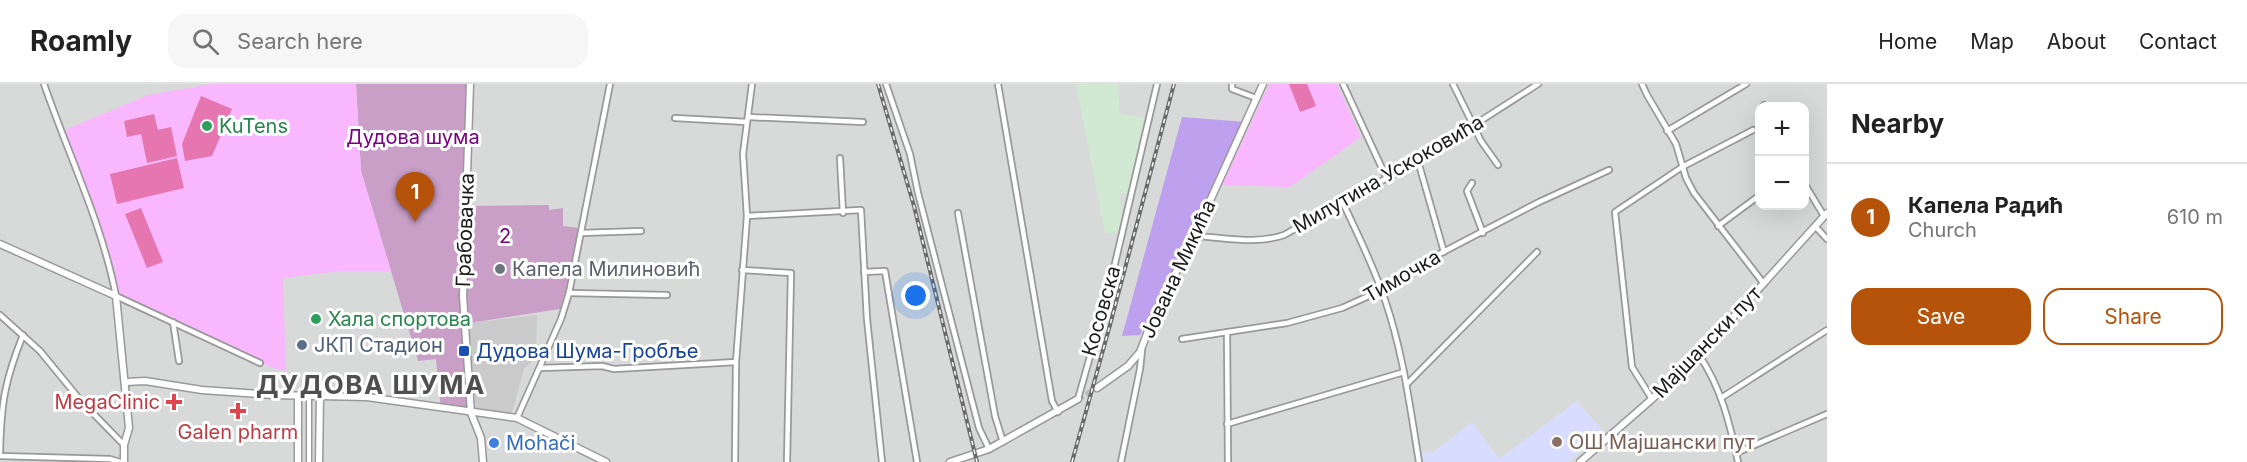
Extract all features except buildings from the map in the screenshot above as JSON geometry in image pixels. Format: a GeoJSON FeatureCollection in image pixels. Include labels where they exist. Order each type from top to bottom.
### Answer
{"type":"FeatureCollection","features":[{"type":"Feature","properties":{"kind":"street"},"geometry":{"type":"LineString","coordinates":[[23,335],[6,379],[0,454],[110,459],[122,462],[129,428],[126,382],[113,278],[44,84]]}},
{"type":"Feature","properties":{"kind":"street","name":"Грабовачка"},"geometry":{"type":"LineString","coordinates":[[470,84],[463,296],[471,413],[481,438],[483,462]]}},
{"type":"Feature","properties":{"kind":"street"},"geometry":{"type":"LineString","coordinates":[[517,418],[540,368],[569,293],[610,84]]}},
{"type":"Feature","properties":{"kind":"street"},"geometry":{"type":"LineString","coordinates":[[735,462],[736,362],[747,216],[743,154],[752,84]]}},
{"type":"Feature","properties":{"kind":"street"},"geometry":{"type":"LineString","coordinates":[[886,84],[910,154],[973,405],[983,438],[989,449]]}},
{"type":"Feature","properties":{"kind":"street"},"geometry":{"type":"LineString","coordinates":[[999,84],[1052,401],[1058,412]]}},
{"type":"Feature","properties":{"kind":"street","name":"Косовска"},"geometry":{"type":"LineString","coordinates":[[950,462],[989,449],[1078,399],[1109,289],[1157,84]]}},
{"type":"Feature","properties":{"kind":"street"},"geometry":{"type":"LineString","coordinates":[[1232,84],[1232,89],[1256,98]]}},
{"type":"Feature","properties":{"kind":"street","name":"Јована Микића"},"geometry":{"type":"LineString","coordinates":[[1121,462],[1140,369],[1142,346],[1263,84]]}},
{"type":"Feature","properties":{"kind":"street"},"geometry":{"type":"LineString","coordinates":[[1343,84],[1387,179]]}},
{"type":"Feature","properties":{"kind":"street"},"geometry":{"type":"LineString","coordinates":[[1453,84],[1481,141],[1498,165]]}},
{"type":"Feature","properties":{"kind":"street","name":"Милутина Ускоковића"},"geometry":{"type":"LineString","coordinates":[[1194,236],[1270,240],[1284,236],[1418,161],[1538,84]]}},
{"type":"Feature","properties":{"kind":"street"},"geometry":{"type":"LineString","coordinates":[[1642,84],[1679,153],[1682,167],[1694,193],[1764,284]]}},
{"type":"Feature","properties":{"kind":"street"},"geometry":{"type":"LineString","coordinates":[[1667,131],[1746,84]]}},
{"type":"Feature","properties":{"kind":"street"},"geometry":{"type":"LineString","coordinates":[[675,118],[863,122]]}},
{"type":"Feature","properties":{"kind":"street"},"geometry":{"type":"LineString","coordinates":[[1652,399],[1632,368],[1615,212],[1682,167],[1753,130]]}},
{"type":"Feature","properties":{"kind":"street"},"geometry":{"type":"LineString","coordinates":[[840,158],[843,213]]}},
{"type":"Feature","properties":{"kind":"street"},"geometry":{"type":"LineString","coordinates":[[1418,161],[1444,252]]}},
{"type":"Feature","properties":{"kind":"street","name":"Тимочка"},"geometry":{"type":"LineString","coordinates":[[1182,339],[1319,316],[1382,290],[1444,252],[1539,202],[1609,170]]}},
{"type":"Feature","properties":{"kind":"street"},"geometry":{"type":"LineString","coordinates":[[1472,183],[1467,191],[1483,233]]}},
{"type":"Feature","properties":{"kind":"street"},"geometry":{"type":"LineString","coordinates":[[1809,190],[1826,215]]}},
{"type":"Feature","properties":{"kind":"street"},"geometry":{"type":"LineString","coordinates":[[1718,226],[1755,199]]}},
{"type":"Feature","properties":{"kind":"street"},"geometry":{"type":"LineString","coordinates":[[1343,203],[1382,290],[1396,336],[1407,384],[1419,462]]}},
{"type":"Feature","properties":{"kind":"street"},"geometry":{"type":"LineString","coordinates":[[747,216],[843,213],[861,210],[864,272],[882,462]]}},
{"type":"Feature","properties":{"kind":"street"},"geometry":{"type":"LineString","coordinates":[[958,213],[995,416],[1003,442]]}},
{"type":"Feature","properties":{"kind":"street","name":"Мајшански пут"},"geometry":{"type":"LineString","coordinates":[[1580,462],[1698,355],[1826,215]]}},
{"type":"Feature","properties":{"kind":"street"},"geometry":{"type":"LineString","coordinates":[[1815,226],[1827,239]]}},
{"type":"Feature","properties":{"kind":"street"},"geometry":{"type":"LineString","coordinates":[[581,233],[641,231]]}},
{"type":"Feature","properties":{"kind":"street"},"geometry":{"type":"LineString","coordinates":[[0,244],[260,363]]}},
{"type":"Feature","properties":{"kind":"street"},"geometry":{"type":"LineString","coordinates":[[1407,384],[1537,252]]}},
{"type":"Feature","properties":{"kind":"street"},"geometry":{"type":"LineString","coordinates":[[742,270],[791,273],[787,462]]}},
{"type":"Feature","properties":{"kind":"street"},"geometry":{"type":"LineString","coordinates":[[864,272],[885,271],[917,462]]}},
{"type":"Feature","properties":{"kind":"street"},"geometry":{"type":"LineString","coordinates":[[569,293],[667,295]]}},
{"type":"Feature","properties":{"kind":"street"},"geometry":{"type":"LineString","coordinates":[[0,315],[40,351],[109,431],[124,445]]}},
{"type":"Feature","properties":{"kind":"street"},"geometry":{"type":"LineString","coordinates":[[173,322],[180,361]]}},
{"type":"Feature","properties":{"kind":"street"},"geometry":{"type":"LineString","coordinates":[[1721,398],[1827,330]]}},
{"type":"Feature","properties":{"kind":"street"},"geometry":{"type":"LineString","coordinates":[[1227,332],[1228,462]]}},
{"type":"Feature","properties":{"kind":"street","name":"Косовска"},"geometry":{"type":"LineString","coordinates":[[1097,388],[1110,381],[1128,366],[1142,346]]}},
{"type":"Feature","properties":{"kind":"street"},"geometry":{"type":"LineString","coordinates":[[1698,355],[1707,367],[1721,398],[1738,462]]}},
{"type":"Feature","properties":{"kind":"street"},"geometry":{"type":"LineString","coordinates":[[540,368],[602,366],[614,369],[736,362]]}},
{"type":"Feature","properties":{"kind":"street"},"geometry":{"type":"LineString","coordinates":[[1128,366],[1140,369]]}},
{"type":"Feature","properties":{"kind":"street"},"geometry":{"type":"LineString","coordinates":[[1227,424],[1404,372]]}},
{"type":"Feature","properties":{"kind":"street"},"geometry":{"type":"LineString","coordinates":[[126,382],[145,381],[202,390],[367,398],[517,418],[606,462]]}},
{"type":"Feature","properties":{"kind":"street"},"geometry":{"type":"LineString","coordinates":[[298,396],[298,462]]}},
{"type":"Feature","properties":{"kind":"street"},"geometry":{"type":"LineString","coordinates":[[309,396],[309,462]]}},
{"type":"Feature","properties":{"kind":"street"},"geometry":{"type":"LineString","coordinates":[[319,462],[320,396]]}},
{"type":"Feature","properties":{"kind":"street"},"geometry":{"type":"LineString","coordinates":[[1736,453],[1827,414]]}},
{"type":"Feature","properties":{"kind":"shaded area"},"geometry":{"type":"Polygon","coordinates":[[[0,84],[1827,84],[1827,462],[0,462],[0,84]]]}},
{"type":"Feature","properties":{"kind":"shaded area"},"geometry":{"type":"Polygon","coordinates":[[[211,84],[356,84],[361,171],[391,271],[340,271],[283,278],[286,372],[260,363],[116,296],[93,218],[60,132],[148,95],[211,84]]]}},
{"type":"Feature","properties":{"kind":"shaded area"},"geometry":{"type":"Polygon","coordinates":[[[1076,84],[1118,84],[1120,114],[1144,117],[1129,194],[1120,193],[1122,232],[1105,234],[1076,84]]]}},
{"type":"Feature","properties":{"kind":"shaded area"},"geometry":{"type":"Polygon","coordinates":[[[1269,84],[1337,84],[1361,137],[1290,187],[1222,185],[1269,84]]]}},
{"type":"Feature","properties":{"kind":"shaded area"},"geometry":{"type":"Polygon","coordinates":[[[1289,84],[1307,84],[1316,106],[1300,112],[1289,84]]]}},
{"type":"Feature","properties":{"kind":"shaded area","name":"KuTens"},"geometry":{"type":"Polygon","coordinates":[[[201,96],[232,109],[212,156],[185,161],[182,144],[201,96]]]}},
{"type":"Feature","properties":{"kind":"shaded area"},"geometry":{"type":"Polygon","coordinates":[[[154,114],[158,130],[171,127],[177,156],[147,163],[141,134],[127,137],[124,121],[154,114]]]}},
{"type":"Feature","properties":{"kind":"shaded area"},"geometry":{"type":"Polygon","coordinates":[[[1182,117],[1246,122],[1208,195],[1188,243],[1140,335],[1122,336],[1182,117]]]}},
{"type":"Feature","properties":{"kind":"shaded area"},"geometry":{"type":"Polygon","coordinates":[[[177,158],[184,188],[117,204],[110,174],[177,158]]]}},
{"type":"Feature","properties":{"kind":"shaded area"},"geometry":{"type":"Polygon","coordinates":[[[141,208],[163,262],[147,268],[125,214],[141,208]]]}},
{"type":"Feature","properties":{"kind":"shaded area"},"geometry":{"type":"Polygon","coordinates":[[[537,315],[536,352],[532,361],[524,369],[512,413],[476,410],[469,323],[537,315]]]}},
{"type":"Feature","properties":{"kind":"shaded area","name":"ОШ Мајшански пут"},"geometry":{"type":"Polygon","coordinates":[[[1577,401],[1603,431],[1568,462],[1423,462],[1421,453],[1433,452],[1472,422],[1499,459],[1577,401]]]}},
{"type":"Feature","properties":{"kind":"green space","name":"Дудова шума"},"geometry":{"type":"Polygon","coordinates":[[[356,84],[467,84],[460,295],[468,410],[441,409],[436,359],[418,361],[361,171],[356,84]]]}},
{"type":"Feature","properties":{"kind":"green space","name":"Дудова шума"},"geometry":{"type":"Polygon","coordinates":[[[549,205],[549,210],[563,208],[563,226],[579,228],[560,309],[469,323],[467,294],[469,206],[549,205]]]}},
{"type":"Feature","properties":{"kind":"tunnel"},"geometry":{"type":"LineString","coordinates":[[1078,399],[1097,388]]}},
{"type":"Feature","properties":{"kind":"railway"},"geometry":{"type":"LineString","coordinates":[[878,84],[914,206],[977,462]]}},
{"type":"Feature","properties":{"kind":"railway"},"geometry":{"type":"LineString","coordinates":[[1072,462],[1174,84]]}},
{"type":"Feature","properties":{"kind":"place","name":"KuTens"},"geometry":{"type":"Point","coordinates":[207,126]}},
{"type":"Feature","properties":{"kind":"place","name":"Капела Радић"},"geometry":{"type":"Point","coordinates":[415,222]}},
{"type":"Feature","properties":{"kind":"place","name":"Капела Милиновић"},"geometry":{"type":"Point","coordinates":[500,269]}},
{"type":"Feature","properties":{"kind":"place","name":"Хала спортова"},"geometry":{"type":"Point","coordinates":[316,319]}},
{"type":"Feature","properties":{"kind":"place","name":"ЈКП Стадион"},"geometry":{"type":"Point","coordinates":[302,345]}},
{"type":"Feature","properties":{"kind":"place","name":"Дудова Шума-Гробље"},"geometry":{"type":"Point","coordinates":[464,351]}},
{"type":"Feature","properties":{"kind":"place","name":"MegaClinic"},"geometry":{"type":"Point","coordinates":[174,402]}},
{"type":"Feature","properties":{"kind":"place","name":"Galen pharm"},"geometry":{"type":"Point","coordinates":[238,411]}},
{"type":"Feature","properties":{"kind":"place","name":"ОШ Мајшански пут"},"geometry":{"type":"Point","coordinates":[1557,442]}},
{"type":"Feature","properties":{"kind":"place","name":"Mohači"},"geometry":{"type":"Point","coordinates":[494,443]}},
{"type":"Feature","properties":{"kind":"district","name":"ДУДОВА ШУМА"},"geometry":{"type":"Point","coordinates":[371,384]}},
{"type":"Feature","properties":{"kind":"park label","name":"2"},"geometry":{"type":"Point","coordinates":[505,236]}}]}
